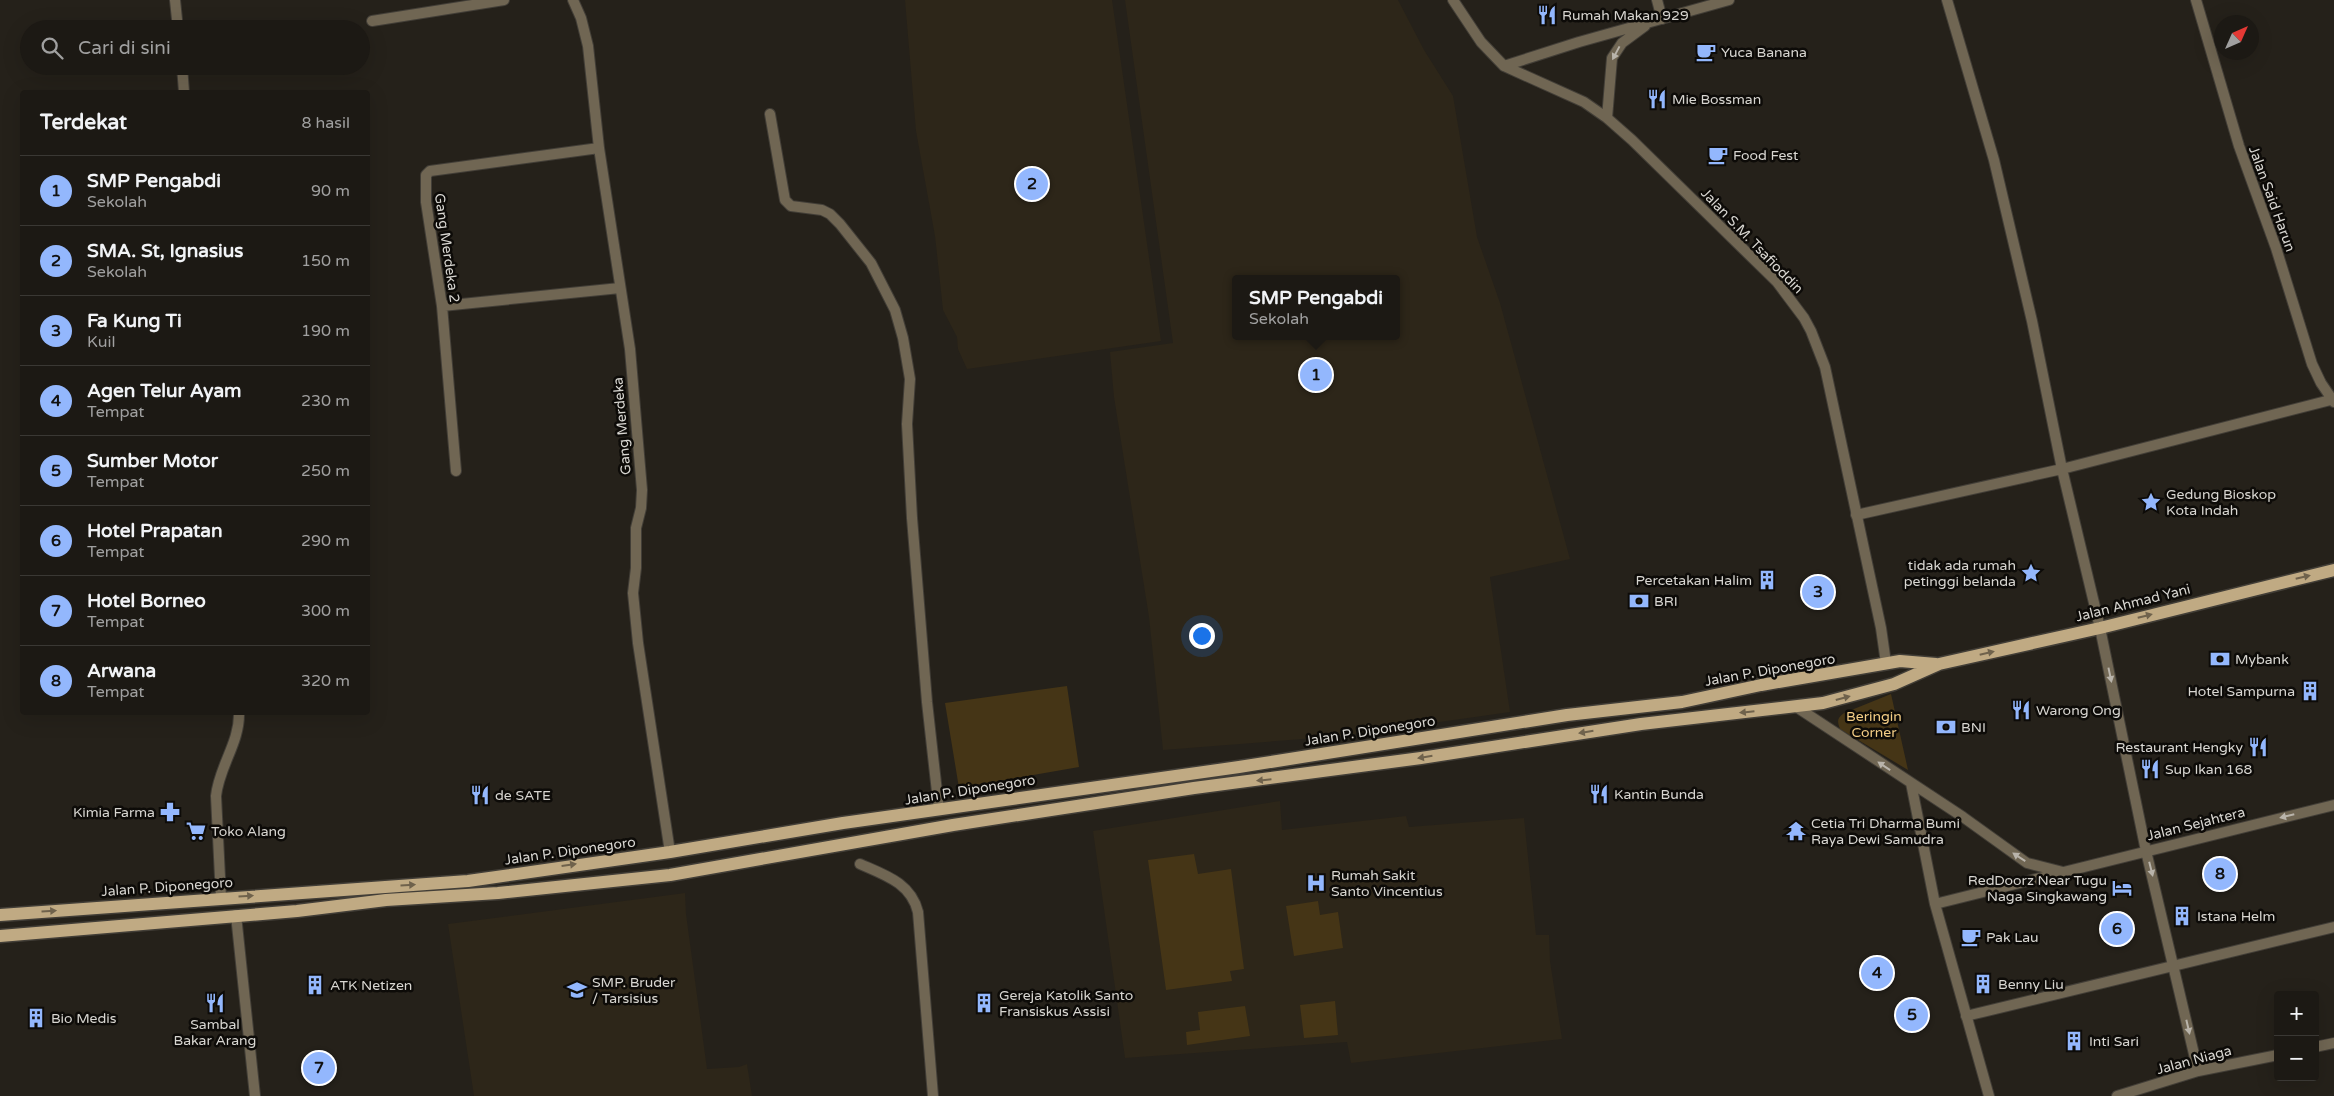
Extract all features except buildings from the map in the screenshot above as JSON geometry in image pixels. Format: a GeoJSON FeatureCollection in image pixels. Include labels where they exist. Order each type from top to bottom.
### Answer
{"type":"FeatureCollection","features":[{"type":"Feature","properties":{"kind":"main road","name":"Jalan Ahmad Yani"},"geometry":{"type":"LineString","coordinates":[[1940,664],[2100,628],[2334,570]]}},
{"type":"Feature","properties":{"kind":"main road","name":"Jalan P. Diponegoro"},"geometry":{"type":"LineString","coordinates":[[0,915],[468,881],[670,852],[843,822],[1239,767],[1568,715],[1682,702],[1760,685],[1900,661],[1940,664]]}},
{"type":"Feature","properties":{"kind":"main road"},"geometry":{"type":"LineString","coordinates":[[0,936],[297,911],[386,900],[498,893],[670,875],[953,825],[1194,788],[1421,758],[1641,724],[1823,703],[1894,684],[1940,664]]}},
{"type":"Feature","properties":{"kind":"main road"},"geometry":{"type":"LineString","coordinates":[[730,842],[735,865]]}},
{"type":"Feature","properties":{"kind":"street"},"geometry":{"type":"LineString","coordinates":[[175,0],[177,20]]}},
{"type":"Feature","properties":{"kind":"street"},"geometry":{"type":"LineString","coordinates":[[372,21],[504,0]]}},
{"type":"Feature","properties":{"kind":"street","name":"Gang Merdeka"},"geometry":{"type":"LineString","coordinates":[[572,0],[581,18],[588,46],[599,148],[630,349],[642,490],[642,508],[636,528],[636,568],[633,593],[638,643],[670,852]]}},
{"type":"Feature","properties":{"kind":"street","name":"Jalan S.M. Tsafioddin"},"geometry":{"type":"LineString","coordinates":[[1454,0],[1481,42],[1504,66],[1575,97],[1607,118],[1777,282],[1804,318],[1825,367],[1881,628],[1886,664]]}},
{"type":"Feature","properties":{"kind":"street"},"geometry":{"type":"LineString","coordinates":[[1657,0],[1657,20]]}},
{"type":"Feature","properties":{"kind":"street"},"geometry":{"type":"LineString","coordinates":[[1504,66],[1729,0]]}},
{"type":"Feature","properties":{"kind":"street"},"geometry":{"type":"LineString","coordinates":[[1947,0],[1994,160],[2032,321],[2062,469],[2100,628],[2146,850],[2198,1071]]}},
{"type":"Feature","properties":{"kind":"street","name":"Jalan Said Harun"},"geometry":{"type":"LineString","coordinates":[[2196,0],[2239,146],[2276,248],[2312,364],[2321,383],[2333,400]]}},
{"type":"Feature","properties":{"kind":"street"},"geometry":{"type":"LineString","coordinates":[[1607,118],[1612,58],[1622,43],[1657,20]]}},
{"type":"Feature","properties":{"kind":"street"},"geometry":{"type":"LineString","coordinates":[[183,75],[184,90]]}},
{"type":"Feature","properties":{"kind":"street"},"geometry":{"type":"LineString","coordinates":[[770,114],[785,200],[791,206],[816,209],[830,214],[871,263],[895,310],[907,355],[910,379],[907,424],[912,518],[926,702],[939,810]]}},
{"type":"Feature","properties":{"kind":"street","name":"Gang Merdeka 2"},"geometry":{"type":"LineString","coordinates":[[456,471],[442,306],[426,202],[426,175],[430,171],[599,148]]}},
{"type":"Feature","properties":{"kind":"street"},"geometry":{"type":"LineString","coordinates":[[442,306],[620,288]]}},
{"type":"Feature","properties":{"kind":"street"},"geometry":{"type":"LineString","coordinates":[[1856,515],[2062,469],[2333,400]]}},
{"type":"Feature","properties":{"kind":"street"},"geometry":{"type":"LineString","coordinates":[[1795,706],[2027,862],[2064,872]]}},
{"type":"Feature","properties":{"kind":"street"},"geometry":{"type":"LineString","coordinates":[[220,898],[216,796],[218,781],[234,745],[240,725],[239,715]]}},
{"type":"Feature","properties":{"kind":"street"},"geometry":{"type":"LineString","coordinates":[[1911,783],[1935,904],[1989,1096]]}},
{"type":"Feature","properties":{"kind":"street","name":"Jalan Sejahtera"},"geometry":{"type":"LineString","coordinates":[[1935,904],[2146,850],[2334,805]]}},
{"type":"Feature","properties":{"kind":"street"},"geometry":{"type":"LineString","coordinates":[[860,864],[896,881],[908,889],[915,899],[918,912],[934,1096]]}},
{"type":"Feature","properties":{"kind":"street"},"geometry":{"type":"LineString","coordinates":[[236,915],[255,1096]]}},
{"type":"Feature","properties":{"kind":"street"},"geometry":{"type":"LineString","coordinates":[[1966,1016],[2334,927]]}},
{"type":"Feature","properties":{"kind":"street"},"geometry":{"type":"LineString","coordinates":[[2319,1046],[2334,1043]]}},
{"type":"Feature","properties":{"kind":"street","name":"Jalan Niaga"},"geometry":{"type":"LineString","coordinates":[[2117,1096],[2198,1071],[2274,1056]]}},
{"type":"Feature","properties":{"kind":"shaded area"},"geometry":{"type":"Polygon","coordinates":[[[905,0],[1112,0],[1161,341],[967,369],[958,349],[957,337],[943,310],[935,236],[916,131],[905,0]]]}},
{"type":"Feature","properties":{"kind":"shaded area"},"geometry":{"type":"Polygon","coordinates":[[[1125,0],[1398,0],[1424,50],[1453,96],[1477,237],[1500,303],[1570,559],[1490,577],[1510,712],[1341,736],[1163,750],[1149,617],[1114,397],[1110,352],[1173,343],[1125,0]]]}},
{"type":"Feature","properties":{"kind":"shaded area","name":"Rumah Sakit Santo Vincentius"},"geometry":{"type":"Polygon","coordinates":[[[1280,801],[1282,830],[1406,816],[1409,827],[1524,818],[1536,935],[1549,935],[1550,961],[1562,1039],[1351,1063],[1347,1042],[1125,1058],[1093,831],[1280,801]]]}},
{"type":"Feature","properties":{"kind":"shaded area","name":"SMP. Bruder / Tarsisius"},"geometry":{"type":"Polygon","coordinates":[[[685,893],[686,914],[707,1069],[739,1067],[747,1064],[752,1096],[474,1096],[448,924],[685,893]]]}},
{"type":"Feature","properties":{"kind":"green space"},"geometry":{"type":"Polygon","coordinates":[[[1067,686],[1079,767],[959,788],[945,703],[1067,686]]]}},
{"type":"Feature","properties":{"kind":"green space","name":"Beringin Corner"},"geometry":{"type":"Polygon","coordinates":[[[1891,694],[1908,770],[1840,729],[1838,724],[1839,718],[1844,713],[1891,694]]]}},
{"type":"Feature","properties":{"kind":"green space"},"geometry":{"type":"Polygon","coordinates":[[[1194,854],[1198,874],[1231,869],[1244,969],[1230,971],[1232,981],[1166,990],[1148,860],[1194,854]]]}},
{"type":"Feature","properties":{"kind":"green space"},"geometry":{"type":"Polygon","coordinates":[[[1318,901],[1320,915],[1338,912],[1343,948],[1294,956],[1286,906],[1318,901]]]}},
{"type":"Feature","properties":{"kind":"green space"},"geometry":{"type":"Polygon","coordinates":[[[1335,1001],[1338,1035],[1304,1038],[1300,1005],[1335,1001]]]}},
{"type":"Feature","properties":{"kind":"green space"},"geometry":{"type":"Polygon","coordinates":[[[1245,1006],[1250,1036],[1187,1045],[1186,1032],[1200,1030],[1198,1012],[1245,1006]]]}},
{"type":"Feature","properties":{"kind":"place","name":"Rumah Makan 929"},"geometry":{"type":"Point","coordinates":[1547,15]}},
{"type":"Feature","properties":{"kind":"place","name":"Yuca Banana"},"geometry":{"type":"Point","coordinates":[1706,52]}},
{"type":"Feature","properties":{"kind":"place","name":"Mie Bossman"},"geometry":{"type":"Point","coordinates":[1657,99]}},
{"type":"Feature","properties":{"kind":"place","name":"Food Fest"},"geometry":{"type":"Point","coordinates":[1718,155]}},
{"type":"Feature","properties":{"kind":"place","name":"SMA. St, Ignasius"},"geometry":{"type":"Point","coordinates":[1032,184]}},
{"type":"Feature","properties":{"kind":"place","name":"SMP Pengabdi"},"geometry":{"type":"Point","coordinates":[1316,375]}},
{"type":"Feature","properties":{"kind":"place","name":"Gedung Bioskop Kota Indah"},"geometry":{"type":"Point","coordinates":[2151,502]}},
{"type":"Feature","properties":{"kind":"place","name":"tidak ada rumah petinggi belanda"},"geometry":{"type":"Point","coordinates":[2031,573]}},
{"type":"Feature","properties":{"kind":"place","name":"Percetakan Halim"},"geometry":{"type":"Point","coordinates":[1767,580]}},
{"type":"Feature","properties":{"kind":"place","name":"Fa Kung Ti"},"geometry":{"type":"Point","coordinates":[1818,592]}},
{"type":"Feature","properties":{"kind":"place","name":"BRI"},"geometry":{"type":"Point","coordinates":[1639,601]}},
{"type":"Feature","properties":{"kind":"place","name":"Mybank"},"geometry":{"type":"Point","coordinates":[2220,659]}},
{"type":"Feature","properties":{"kind":"place","name":"Hotel Sampurna"},"geometry":{"type":"Point","coordinates":[2310,691]}},
{"type":"Feature","properties":{"kind":"place","name":"Warong Ong"},"geometry":{"type":"Point","coordinates":[2021,710]}},
{"type":"Feature","properties":{"kind":"place","name":"BNI"},"geometry":{"type":"Point","coordinates":[1946,727]}},
{"type":"Feature","properties":{"kind":"place","name":"Restaurant Hengky"},"geometry":{"type":"Point","coordinates":[2258,747]}},
{"type":"Feature","properties":{"kind":"place","name":"Sup Ikan 168"},"geometry":{"type":"Point","coordinates":[2150,769]}},
{"type":"Feature","properties":{"kind":"place","name":"Kantin Bunda"},"geometry":{"type":"Point","coordinates":[1599,794]}},
{"type":"Feature","properties":{"kind":"place","name":"de SATE"},"geometry":{"type":"Point","coordinates":[480,795]}},
{"type":"Feature","properties":{"kind":"place","name":"Kimia Farma"},"geometry":{"type":"Point","coordinates":[170,812]}},
{"type":"Feature","properties":{"kind":"place","name":"Toko Alang"},"geometry":{"type":"Point","coordinates":[196,831]}},
{"type":"Feature","properties":{"kind":"place","name":"Cetia Tri Dharma Bumi Raya Dewi Samudra"},"geometry":{"type":"Point","coordinates":[1796,831]}},
{"type":"Feature","properties":{"kind":"place","name":"Arwana"},"geometry":{"type":"Point","coordinates":[2220,874]}},
{"type":"Feature","properties":{"kind":"place","name":"Rumah Sakit Santo Vincentius"},"geometry":{"type":"Point","coordinates":[1316,883]}},
{"type":"Feature","properties":{"kind":"place","name":"RedDoorz Near Tugu Naga Singkawang"},"geometry":{"type":"Point","coordinates":[2122,888]}},
{"type":"Feature","properties":{"kind":"place","name":"Istana Helm"},"geometry":{"type":"Point","coordinates":[2182,916]}},
{"type":"Feature","properties":{"kind":"place","name":"Hotel Prapatan"},"geometry":{"type":"Point","coordinates":[2117,929]}},
{"type":"Feature","properties":{"kind":"place","name":"Pak Lau"},"geometry":{"type":"Point","coordinates":[1971,937]}},
{"type":"Feature","properties":{"kind":"place","name":"Agen Telur Ayam"},"geometry":{"type":"Point","coordinates":[1877,973]}},
{"type":"Feature","properties":{"kind":"place","name":"Benny Liu"},"geometry":{"type":"Point","coordinates":[1983,984]}},
{"type":"Feature","properties":{"kind":"place","name":"ATK Netizen"},"geometry":{"type":"Point","coordinates":[315,985]}},
{"type":"Feature","properties":{"kind":"place","name":"SMP. Bruder / Tarsisius"},"geometry":{"type":"Point","coordinates":[577,990]}},
{"type":"Feature","properties":{"kind":"place","name":"Sambal Bakar Arang"},"geometry":{"type":"Point","coordinates":[215,1003]}},
{"type":"Feature","properties":{"kind":"place","name":"Gereja Katolik Santo Fransiskus Assisi"},"geometry":{"type":"Point","coordinates":[984,1003]}},
{"type":"Feature","properties":{"kind":"place","name":"Sumber Motor"},"geometry":{"type":"Point","coordinates":[1912,1015]}},
{"type":"Feature","properties":{"kind":"place","name":"Bio Medis"},"geometry":{"type":"Point","coordinates":[36,1018]}},
{"type":"Feature","properties":{"kind":"place","name":"Inti Sari"},"geometry":{"type":"Point","coordinates":[2074,1041]}},
{"type":"Feature","properties":{"kind":"place","name":"Hotel Borneo"},"geometry":{"type":"Point","coordinates":[319,1068]}}]}
